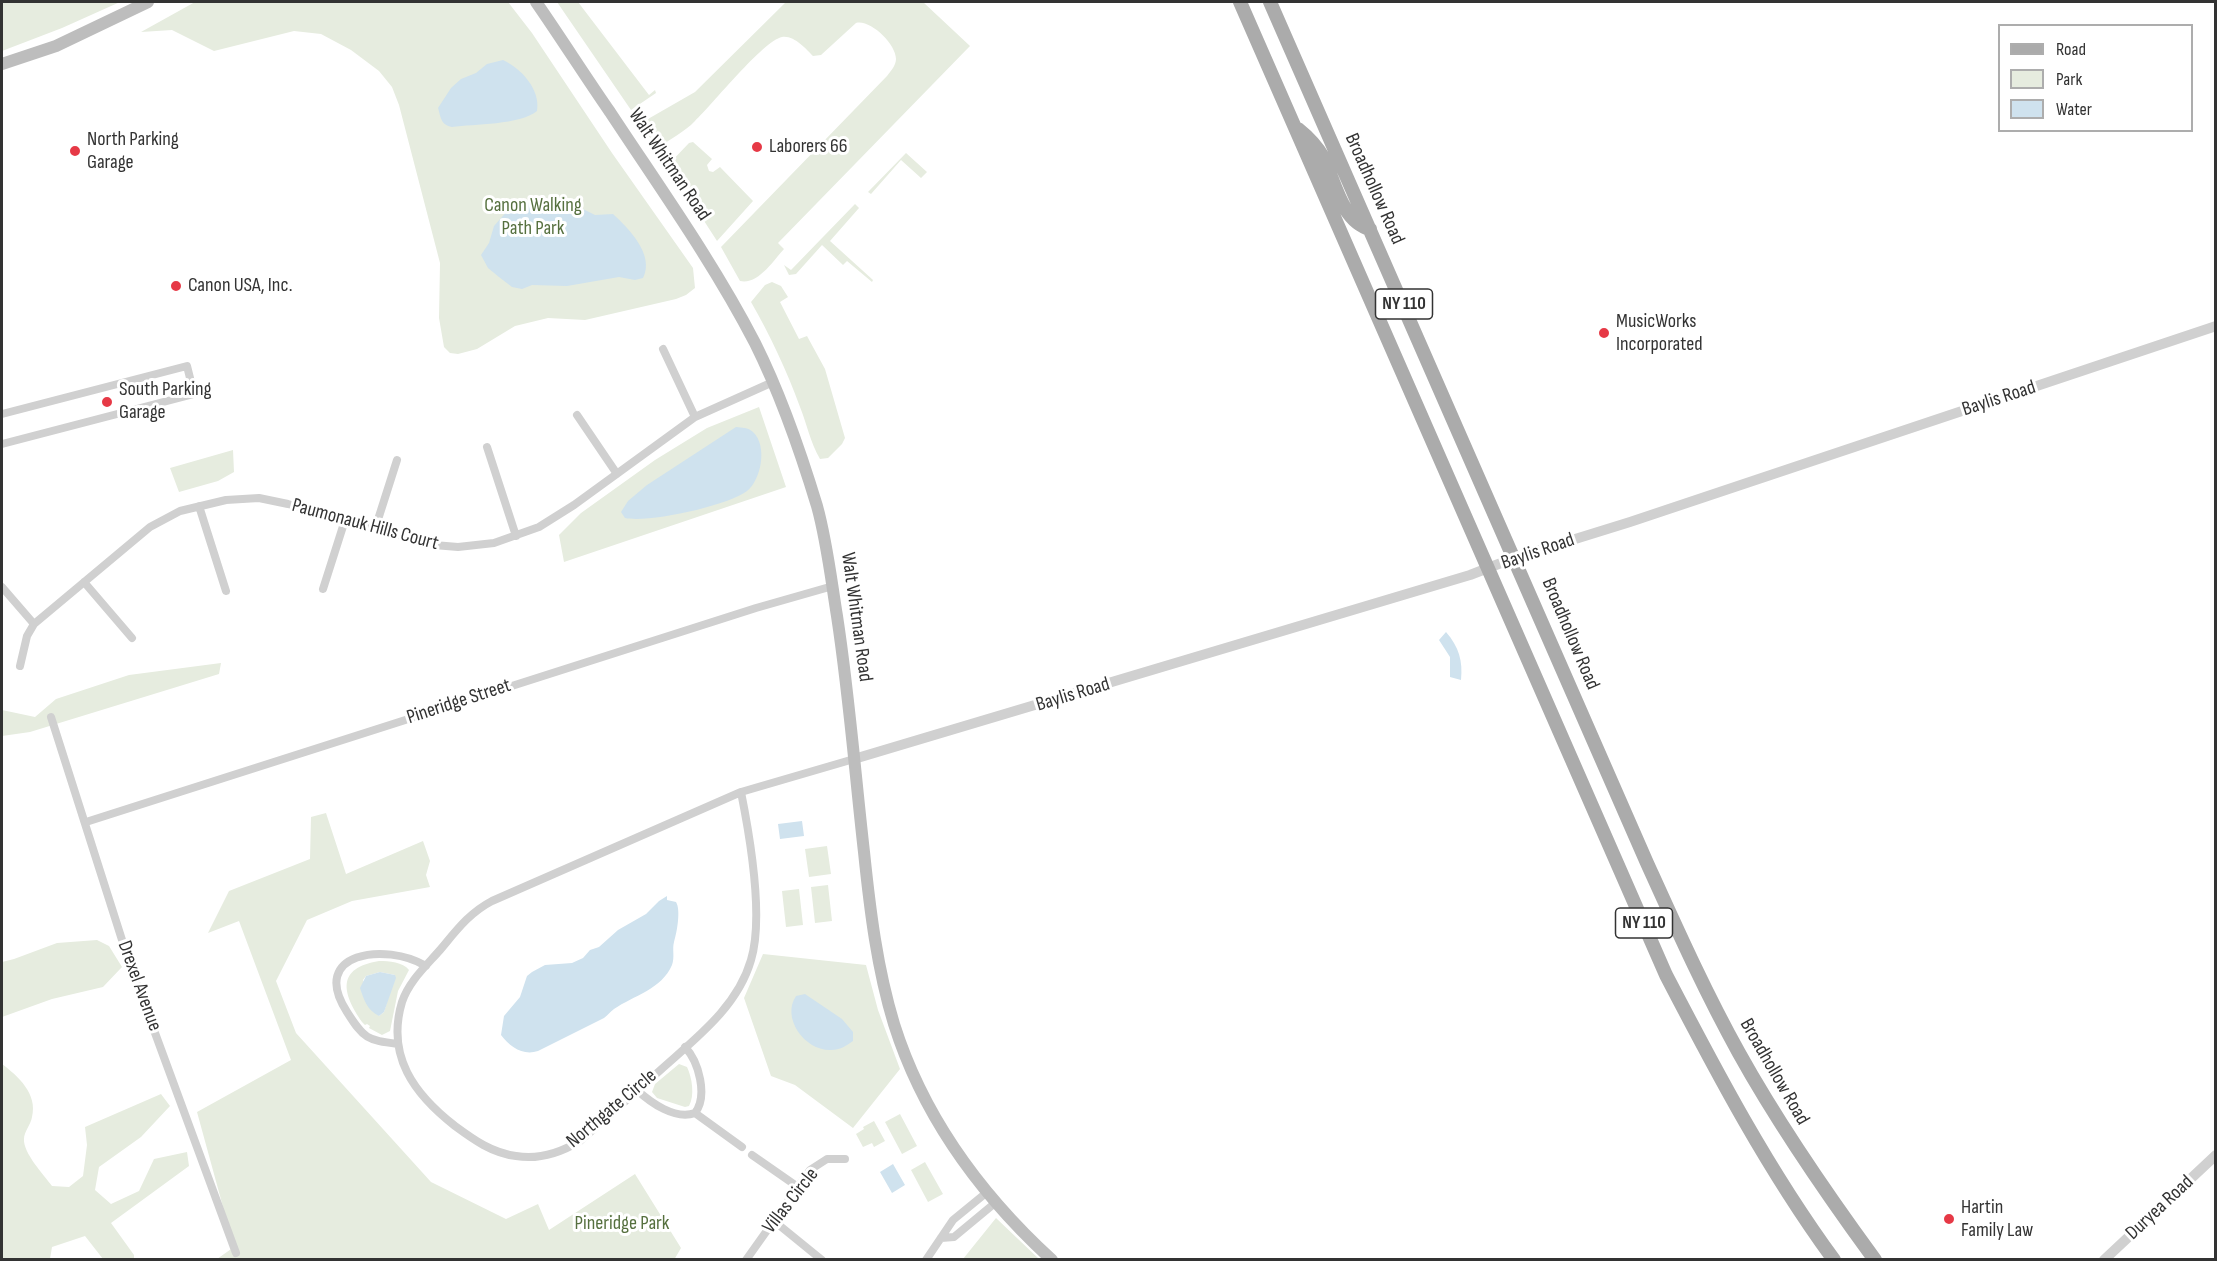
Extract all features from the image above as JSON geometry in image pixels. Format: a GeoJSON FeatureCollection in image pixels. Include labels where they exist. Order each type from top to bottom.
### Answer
{"type":"FeatureCollection","features":[{"type":"Feature","properties":{"kind":"main road"},"geometry":{"type":"LineString","coordinates":[[2,64],[56,46],[148,2]]}},
{"type":"Feature","properties":{"kind":"main road","name":"Walt Whitman Road"},"geometry":{"type":"LineString","coordinates":[[536,2],[657,180],[723,285],[757,346],[773,382],[794,434],[816,505],[832,586],[844,659],[868,896],[876,949],[894,1025],[910,1067],[953,1146],[995,1203],[1052,1260]]}},
{"type":"Feature","properties":{"kind":"main road","name":"NY 110"},"geometry":{"type":"LineString","coordinates":[[1240,2],[1297,127],[1330,209],[1666,975],[1710,1060],[1763,1154],[1834,1260]]}},
{"type":"Feature","properties":{"kind":"main road","name":"Broadhollow Road"},"geometry":{"type":"LineString","coordinates":[[1270,2],[1647,863],[1703,984],[1739,1053],[1789,1136],[1875,1260]]}},
{"type":"Feature","properties":{"kind":"main road"},"geometry":{"type":"LineString","coordinates":[[1297,127],[1312,141],[1323,157],[1351,218],[1370,229]]}},
{"type":"Feature","properties":{"kind":"street","name":"Baylis Road"},"geometry":{"type":"LineString","coordinates":[[854,759],[1420,591],[2216,326]]}},
{"type":"Feature","properties":{"kind":"street"},"geometry":{"type":"LineString","coordinates":[[663,349],[695,417]]}},
{"type":"Feature","properties":{"kind":"street"},"geometry":{"type":"LineString","coordinates":[[2,414],[187,366],[194,394],[2,444]]}},
{"type":"Feature","properties":{"kind":"street","name":"Paumonauk Hills Court"},"geometry":{"type":"LineString","coordinates":[[20,666],[27,636],[34,624],[150,527],[180,511],[226,500],[259,498],[434,545],[458,547],[494,543],[539,527],[695,417],[773,382]]}},
{"type":"Feature","properties":{"kind":"street"},"geometry":{"type":"LineString","coordinates":[[577,415],[617,474]]}},
{"type":"Feature","properties":{"kind":"street"},"geometry":{"type":"LineString","coordinates":[[487,447],[516,536]]}},
{"type":"Feature","properties":{"kind":"street"},"geometry":{"type":"LineString","coordinates":[[375,529],[397,460]]}},
{"type":"Feature","properties":{"kind":"street"},"geometry":{"type":"LineString","coordinates":[[199,506],[226,591]]}},
{"type":"Feature","properties":{"kind":"street"},"geometry":{"type":"LineString","coordinates":[[322,589],[345,520]]}},
{"type":"Feature","properties":{"kind":"street"},"geometry":{"type":"LineString","coordinates":[[84,582],[132,638]]}},
{"type":"Feature","properties":{"kind":"street","name":"Pineridge Street"},"geometry":{"type":"LineString","coordinates":[[86,822],[497,690],[832,586]]}},
{"type":"Feature","properties":{"kind":"street"},"geometry":{"type":"LineString","coordinates":[[2,587],[34,624]]}},
{"type":"Feature","properties":{"kind":"street","name":"Drexel Avenue"},"geometry":{"type":"LineString","coordinates":[[51,717],[130,965],[236,1253]]}},
{"type":"Feature","properties":{"kind":"street","name":"Northgate Circle"},"geometry":{"type":"LineString","coordinates":[[741,792],[756,916],[756,934],[752,959],[736,994],[723,1012],[580,1141],[566,1149],[535,1157],[517,1157],[498,1153],[478,1142],[442,1116],[413,1084],[405,1068],[398,1044],[398,1025],[403,1000],[414,980],[476,909],[741,792],[854,759]]}},
{"type":"Feature","properties":{"kind":"street"},"geometry":{"type":"LineString","coordinates":[[398,1044],[374,1041],[363,1035],[342,1005],[337,994],[336,980],[340,970],[350,960],[374,953],[396,954],[415,959],[426,966]]}},
{"type":"Feature","properties":{"kind":"street"},"geometry":{"type":"LineString","coordinates":[[637,1090],[648,1101],[669,1111],[684,1116],[695,1113],[700,1107],[701,1099],[698,1073],[693,1056],[685,1047]]}},
{"type":"Feature","properties":{"kind":"street"},"geometry":{"type":"LineString","coordinates":[[695,1113],[742,1147]]}},
{"type":"Feature","properties":{"kind":"street"},"geometry":{"type":"LineString","coordinates":[[752,1155],[798,1187]]}},
{"type":"Feature","properties":{"kind":"street","name":"Duryea Road"},"geometry":{"type":"LineString","coordinates":[[2104,1260],[2216,1155]]}},
{"type":"Feature","properties":{"kind":"street","name":"Villas Circle"},"geometry":{"type":"LineString","coordinates":[[746,1260],[810,1170],[827,1159],[845,1159]]}},
{"type":"Feature","properties":{"kind":"street"},"geometry":{"type":"LineString","coordinates":[[926,1260],[953,1220],[987,1193]]}},
{"type":"Feature","properties":{"kind":"street"},"geometry":{"type":"LineString","coordinates":[[941,1238],[954,1237],[995,1203]]}},
{"type":"Feature","properties":{"kind":"street"},"geometry":{"type":"LineString","coordinates":[[774,1221],[822,1260]]}},
{"type":"Feature","properties":{"kind":"green space"},"geometry":{"type":"Polygon","coordinates":[[[2,2],[120,2],[2,51],[2,2]]]}},
{"type":"Feature","properties":{"kind":"green space","name":"Canon Walking Path Park"},"geometry":{"type":"Polygon","coordinates":[[[195,2],[508,2],[532,33],[612,153],[693,268],[695,288],[676,299],[585,320],[548,318],[515,326],[477,349],[458,354],[450,353],[444,347],[439,318],[440,263],[399,105],[392,87],[379,71],[351,50],[321,34],[294,31],[214,51],[172,30],[141,32],[195,2]]]}},
{"type":"Feature","properties":{"kind":"green space"},"geometry":{"type":"Polygon","coordinates":[[[557,2],[578,2],[649,95],[655,90],[656,93],[631,110],[557,2]]]}},
{"type":"Feature","properties":{"kind":"green space"},"geometry":{"type":"Polygon","coordinates":[[[786,2],[923,2],[970,46],[778,243],[784,249],[765,271],[753,279],[740,281],[721,247],[887,76],[896,61],[892,46],[875,29],[862,23],[856,23],[821,55],[813,56],[795,40],[782,37],[751,61],[691,125],[657,149],[641,123],[695,92],[786,2]]]}},
{"type":"Feature","properties":{"kind":"green space"},"geometry":{"type":"Polygon","coordinates":[[[693,142],[712,159],[707,165],[709,171],[713,172],[720,167],[753,201],[717,241],[668,165],[689,143],[693,142]]]}},
{"type":"Feature","properties":{"kind":"green space"},"geometry":{"type":"Polygon","coordinates":[[[906,153],[927,172],[921,178],[901,160],[871,194],[868,192],[906,153]]]}},
{"type":"Feature","properties":{"kind":"green space"},"geometry":{"type":"Polygon","coordinates":[[[855,204],[859,208],[830,241],[873,280],[872,282],[847,261],[843,265],[822,245],[796,274],[789,275],[784,265],[791,270],[855,204]]]}},
{"type":"Feature","properties":{"kind":"green space"},"geometry":{"type":"Polygon","coordinates":[[[772,282],[781,286],[788,297],[780,302],[799,339],[807,336],[825,369],[845,438],[828,458],[820,459],[817,453],[784,367],[751,302],[765,285],[772,282]]]}},
{"type":"Feature","properties":{"kind":"green space"},"geometry":{"type":"Polygon","coordinates":[[[759,407],[786,487],[564,562],[559,535],[581,513],[655,460],[707,428],[759,407]]]}},
{"type":"Feature","properties":{"kind":"green space"},"geometry":{"type":"Polygon","coordinates":[[[233,450],[234,472],[218,481],[179,492],[170,468],[233,450]]]}},
{"type":"Feature","properties":{"kind":"green space"},"geometry":{"type":"Polygon","coordinates":[[[221,663],[219,674],[30,732],[2,736],[2,710],[35,717],[56,699],[129,675],[221,663]]]}},
{"type":"Feature","properties":{"kind":"green space","name":"Pineridge Park"},"geometry":{"type":"Polygon","coordinates":[[[326,813],[346,874],[423,841],[430,861],[426,875],[430,887],[352,901],[307,920],[276,981],[296,1033],[431,1182],[506,1219],[538,1204],[549,1230],[635,1174],[681,1248],[674,1260],[217,1259],[234,1247],[197,1112],[291,1060],[239,921],[208,933],[229,891],[310,859],[311,817],[326,813]]]}},
{"type":"Feature","properties":{"kind":"green space"},"geometry":{"type":"Polygon","coordinates":[[[827,846],[831,874],[809,877],[805,849],[827,846]]]}},
{"type":"Feature","properties":{"kind":"green space"},"geometry":{"type":"Polygon","coordinates":[[[828,885],[832,921],[815,923],[811,887],[828,885]]]}},
{"type":"Feature","properties":{"kind":"green space"},"geometry":{"type":"Polygon","coordinates":[[[799,889],[803,925],[786,927],[782,891],[799,889]]]}},
{"type":"Feature","properties":{"kind":"green space"},"geometry":{"type":"Polygon","coordinates":[[[97,940],[109,946],[122,967],[103,987],[52,999],[2,1017],[2,962],[57,943],[97,940]]]}},
{"type":"Feature","properties":{"kind":"green space"},"geometry":{"type":"Polygon","coordinates":[[[763,954],[866,965],[878,1010],[900,1069],[853,1128],[795,1085],[771,1076],[744,998],[763,954]]]}},
{"type":"Feature","properties":{"kind":"green space"},"geometry":{"type":"Polygon","coordinates":[[[379,961],[391,962],[403,965],[409,970],[398,991],[390,1031],[382,1035],[362,1022],[347,992],[349,976],[355,969],[379,961]],[[380,972],[366,976],[363,980],[379,1016],[384,1012],[395,975],[380,972]]]}},
{"type":"Feature","properties":{"kind":"green space"},"geometry":{"type":"Polygon","coordinates":[[[2,1064],[20,1080],[29,1093],[33,1109],[24,1136],[25,1145],[30,1157],[52,1186],[69,1187],[83,1176],[87,1145],[85,1127],[161,1094],[170,1106],[141,1137],[99,1167],[95,1190],[111,1204],[139,1191],[154,1159],[187,1152],[189,1166],[111,1223],[134,1255],[134,1259],[103,1259],[85,1236],[52,1247],[50,1259],[2,1259],[2,1064]]]}},
{"type":"Feature","properties":{"kind":"green space"},"geometry":{"type":"Polygon","coordinates":[[[679,1064],[687,1067],[691,1081],[691,1102],[685,1107],[657,1098],[652,1092],[655,1084],[679,1064]]]}},
{"type":"Feature","properties":{"kind":"green space"},"geometry":{"type":"Polygon","coordinates":[[[900,1114],[917,1146],[902,1154],[885,1122],[900,1114]]]}},
{"type":"Feature","properties":{"kind":"green space"},"geometry":{"type":"Polygon","coordinates":[[[874,1121],[885,1141],[874,1147],[872,1143],[863,1147],[856,1134],[874,1121]]]}},
{"type":"Feature","properties":{"kind":"green space"},"geometry":{"type":"Polygon","coordinates":[[[925,1162],[943,1194],[928,1202],[911,1170],[925,1162]]]}},
{"type":"Feature","properties":{"kind":"green space"},"geometry":{"type":"Polygon","coordinates":[[[996,1218],[1039,1259],[963,1259],[996,1218]]]}},
{"type":"Feature","properties":{"kind":"water"},"geometry":{"type":"Polygon","coordinates":[[[503,60],[523,74],[533,88],[537,111],[520,119],[496,123],[452,127],[444,123],[438,108],[451,88],[461,79],[476,73],[487,64],[503,60]]]}},
{"type":"Feature","properties":{"kind":"water"},"geometry":{"type":"Polygon","coordinates":[[[549,201],[571,203],[595,215],[613,214],[633,235],[643,252],[646,269],[643,278],[635,280],[619,277],[567,286],[532,285],[522,289],[512,287],[488,268],[481,255],[489,243],[494,226],[509,209],[528,203],[549,201]]]}},
{"type":"Feature","properties":{"kind":"water"},"geometry":{"type":"Polygon","coordinates":[[[736,427],[751,430],[758,438],[760,446],[759,471],[747,491],[723,502],[688,512],[651,518],[625,518],[621,512],[628,501],[647,485],[736,427]]]}},
{"type":"Feature","properties":{"kind":"water"},"geometry":{"type":"Polygon","coordinates":[[[1446,632],[1459,654],[1461,680],[1450,677],[1450,657],[1439,640],[1446,632]]]}},
{"type":"Feature","properties":{"kind":"water"},"geometry":{"type":"Polygon","coordinates":[[[802,821],[804,836],[780,839],[778,824],[802,821]]]}},
{"type":"Feature","properties":{"kind":"water"},"geometry":{"type":"Polygon","coordinates":[[[667,896],[667,900],[676,902],[678,910],[673,962],[667,973],[654,986],[614,1009],[604,1018],[538,1051],[522,1051],[513,1047],[501,1035],[504,1016],[520,997],[527,976],[545,965],[572,963],[583,958],[590,950],[599,947],[618,930],[646,914],[667,896]]]}},
{"type":"Feature","properties":{"kind":"water"},"geometry":{"type":"Polygon","coordinates":[[[380,972],[395,975],[396,978],[384,1012],[379,1016],[369,1008],[360,988],[366,976],[380,972]]]}},
{"type":"Feature","properties":{"kind":"water"},"geometry":{"type":"Polygon","coordinates":[[[805,994],[842,1019],[853,1032],[853,1041],[831,1050],[821,1049],[805,1039],[798,1032],[791,1014],[796,996],[805,994]]]}},
{"type":"Feature","properties":{"kind":"water"},"geometry":{"type":"Polygon","coordinates":[[[893,1164],[905,1185],[892,1193],[880,1172],[893,1164]]]}},
{"type":"Feature","properties":{"kind":"place","name":"Laborers 66"},"geometry":{"type":"Point","coordinates":[757,147]}},
{"type":"Feature","properties":{"kind":"place","name":"North Parking Garage"},"geometry":{"type":"Point","coordinates":[75,151]}},
{"type":"Feature","properties":{"kind":"place","name":"Canon USA, Inc."},"geometry":{"type":"Point","coordinates":[176,286]}},
{"type":"Feature","properties":{"kind":"place","name":"MusicWorks Incorporated"},"geometry":{"type":"Point","coordinates":[1604,333]}},
{"type":"Feature","properties":{"kind":"place","name":"South Parking Garage"},"geometry":{"type":"Point","coordinates":[107,402]}},
{"type":"Feature","properties":{"kind":"place","name":"Hartin Family Law"},"geometry":{"type":"Point","coordinates":[1949,1219]}}]}
